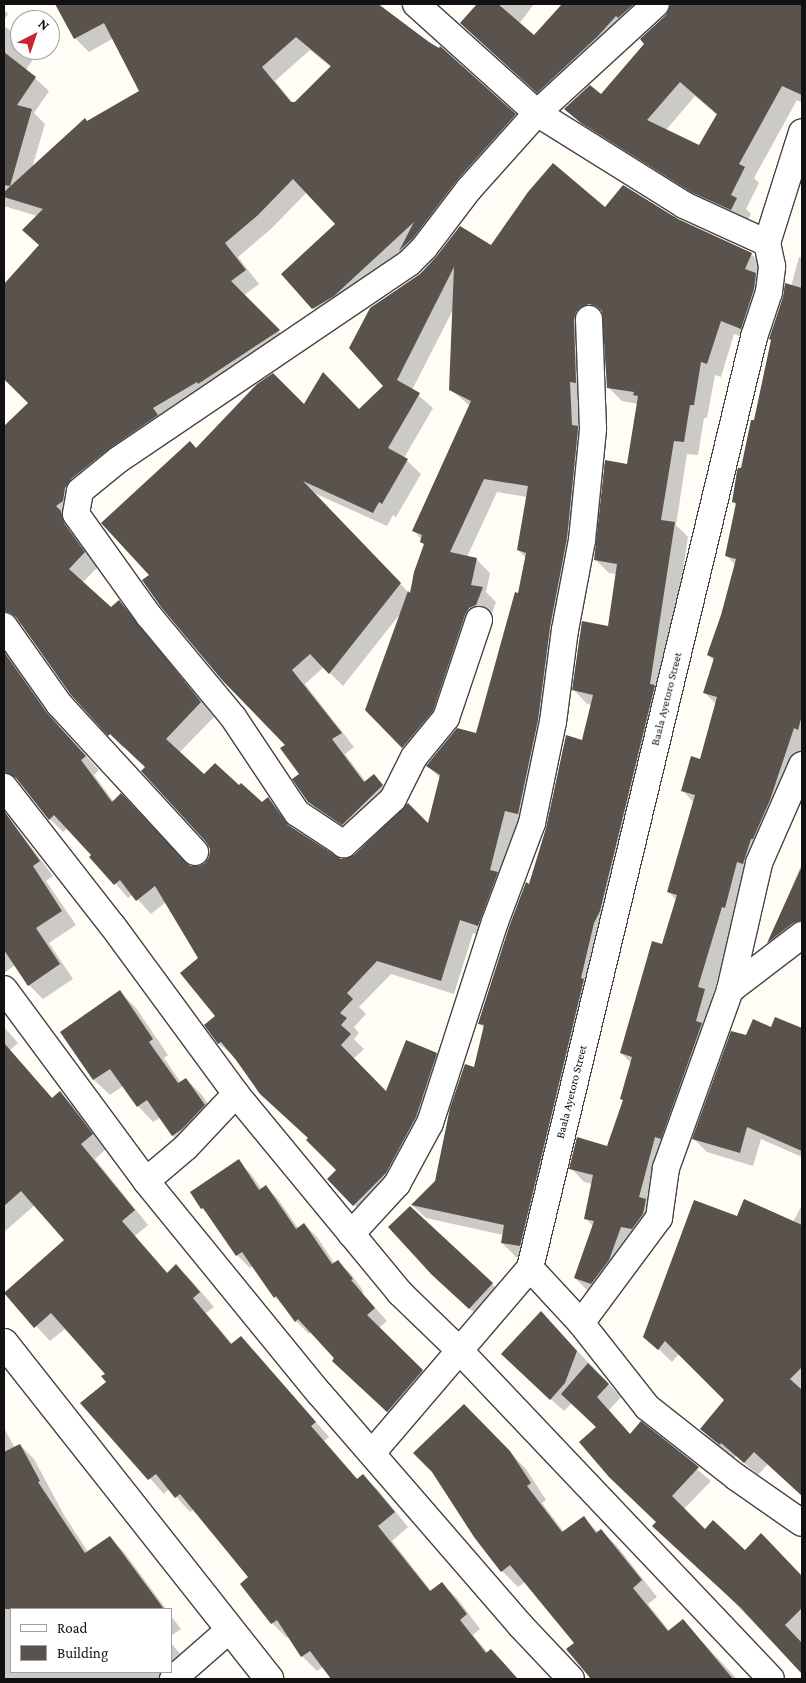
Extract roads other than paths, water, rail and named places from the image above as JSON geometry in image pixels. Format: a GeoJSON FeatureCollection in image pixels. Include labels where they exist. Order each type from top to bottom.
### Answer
{"type":"FeatureCollection","features":[{"type":"Feature","properties":{"kind":"street"},"geometry":{"type":"LineString","coordinates":[[416,4],[537,113],[684,205],[768,243]]}},
{"type":"Feature","properties":{"kind":"street"},"geometry":{"type":"LineString","coordinates":[[479,620],[446,718],[414,757],[393,799],[344,844],[297,813],[233,717],[149,616],[76,514],[80,491],[118,460],[409,263],[424,248],[470,189],[537,113],[656,4]]}},
{"type":"Feature","properties":{"kind":"street","name":"Baala Ayetoro Street"},"geometry":{"type":"LineString","coordinates":[[530,1268],[754,337],[769,292],[772,266],[768,243],[802,132]]}},
{"type":"Feature","properties":{"kind":"street"},"geometry":{"type":"LineString","coordinates":[[351,1234],[396,1184],[430,1123],[495,922],[532,823],[553,722],[565,630],[582,540],[593,429],[589,319]]}},
{"type":"Feature","properties":{"kind":"street"},"geometry":{"type":"LineString","coordinates":[[4,626],[60,704],[194,852]]}},
{"type":"Feature","properties":{"kind":"street"},"geometry":{"type":"LineString","coordinates":[[581,1323],[658,1218],[666,1168],[730,990],[759,864],[802,766]]}},
{"type":"Feature","properties":{"kind":"street"},"geometry":{"type":"LineString","coordinates":[[4,787],[112,925],[236,1094],[400,1293],[459,1350],[771,1679]]}},
{"type":"Feature","properties":{"kind":"street"},"geometry":{"type":"LineString","coordinates":[[730,990],[802,936]]}},
{"type":"Feature","properties":{"kind":"street"},"geometry":{"type":"LineString","coordinates":[[4,989],[146,1181],[320,1394],[520,1625],[571,1679]]}},
{"type":"Feature","properties":{"kind":"street"},"geometry":{"type":"LineString","coordinates":[[146,1181],[186,1147],[236,1094]]}},
{"type":"Feature","properties":{"kind":"street"},"geometry":{"type":"LineString","coordinates":[[372,1453],[530,1268],[581,1323],[647,1407],[736,1477],[802,1523]]}},
{"type":"Feature","properties":{"kind":"street"},"geometry":{"type":"LineString","coordinates":[[4,1343],[269,1679]]}},
{"type":"Feature","properties":{"kind":"street"},"geometry":{"type":"LineString","coordinates":[[173,1679],[229,1630]]}}]}
